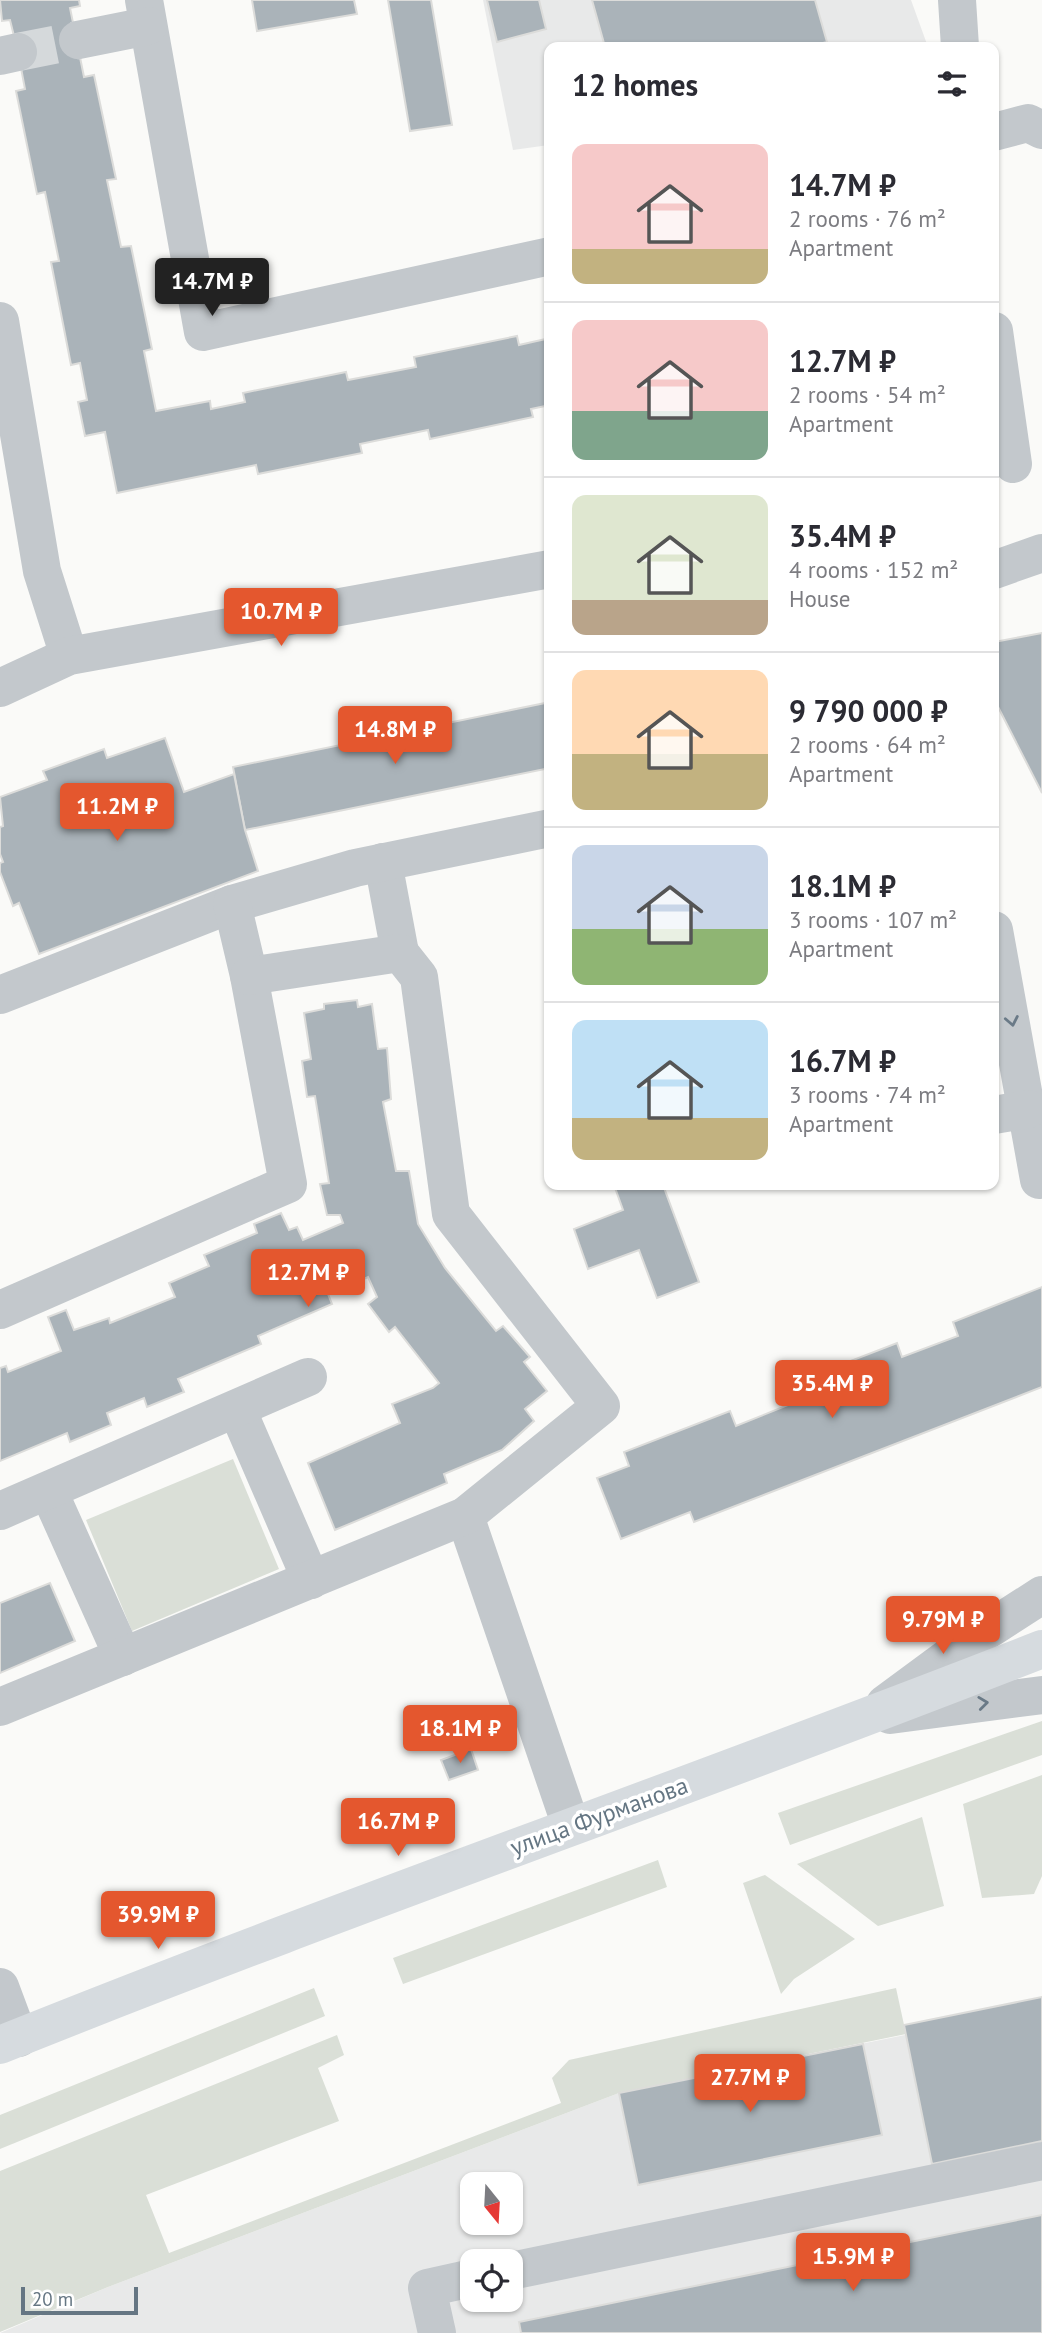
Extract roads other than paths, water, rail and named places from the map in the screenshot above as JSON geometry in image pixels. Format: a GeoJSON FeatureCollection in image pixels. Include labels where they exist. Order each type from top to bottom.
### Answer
{"type":"FeatureCollection","features":[{"type":"Feature","properties":{"kind":"main road","name":"улица Фурманова"},"geometry":{"type":"LineString","coordinates":[[9,2042],[320,1919],[867,1718],[1042,1649]]}},
{"type":"Feature","properties":{"kind":"street"},"geometry":{"type":"LineString","coordinates":[[957,0],[960,42]]}},
{"type":"Feature","properties":{"kind":"street"},"geometry":{"type":"LineString","coordinates":[[78,40],[146,13],[203,332],[544,257]]}},
{"type":"Feature","properties":{"kind":"street"},"geometry":{"type":"LineString","coordinates":[[999,131],[1028,123],[1042,130]]}},
{"type":"Feature","properties":{"kind":"street"},"geometry":{"type":"LineString","coordinates":[[0,321],[42,571],[69,656]]}},
{"type":"Feature","properties":{"kind":"street"},"geometry":{"type":"LineString","coordinates":[[999,361],[1016,463]]}},
{"type":"Feature","properties":{"kind":"street"},"geometry":{"type":"LineString","coordinates":[[999,568],[1042,553]]}},
{"type":"Feature","properties":{"kind":"street"},"geometry":{"type":"LineString","coordinates":[[4,674],[69,656],[544,570]]}},
{"type":"Feature","properties":{"kind":"street"},"geometry":{"type":"LineString","coordinates":[[0,995],[232,904],[383,862],[544,829]]}},
{"type":"Feature","properties":{"kind":"street"},"geometry":{"type":"LineString","coordinates":[[0,1707],[465,1516],[601,1406],[451,1214],[419,977],[400,953],[383,862]]}},
{"type":"Feature","properties":{"kind":"street"},"geometry":{"type":"LineString","coordinates":[[0,1310],[288,1184],[249,976],[232,904]]}},
{"type":"Feature","properties":{"kind":"street"},"geometry":{"type":"LineString","coordinates":[[249,976],[400,953]]}},
{"type":"Feature","properties":{"kind":"street"},"geometry":{"type":"LineString","coordinates":[[999,984],[1011,1112],[1039,1180],[1042,1179]]}},
{"type":"Feature","properties":{"kind":"street"},"geometry":{"type":"LineString","coordinates":[[0,1511],[49,1492],[308,1377]]}},
{"type":"Feature","properties":{"kind":"street"},"geometry":{"type":"LineString","coordinates":[[237,1409],[311,1580]]}},
{"type":"Feature","properties":{"kind":"street"},"geometry":{"type":"LineString","coordinates":[[49,1492],[123,1657]]}},
{"type":"Feature","properties":{"kind":"street"},"geometry":{"type":"LineString","coordinates":[[465,1516],[571,1826]]}},
{"type":"Feature","properties":{"kind":"street"},"geometry":{"type":"LineString","coordinates":[[867,1718],[969,1642],[1042,1595]]}},
{"type":"Feature","properties":{"kind":"street"},"geometry":{"type":"LineString","coordinates":[[867,1718],[1042,1695]]}},
{"type":"Feature","properties":{"kind":"street"},"geometry":{"type":"LineString","coordinates":[[0,1987],[9,2042]]}},
{"type":"Feature","properties":{"kind":"street"},"geometry":{"type":"LineString","coordinates":[[523,2268],[1042,2161]]}},
{"type":"Feature","properties":{"kind":"street"},"geometry":{"type":"LineString","coordinates":[[437,2333],[428,2288],[460,2281]]}},
{"type":"Feature","properties":{"kind":"tunnel"},"geometry":{"type":"LineString","coordinates":[[18,52],[78,40]]}}]}
